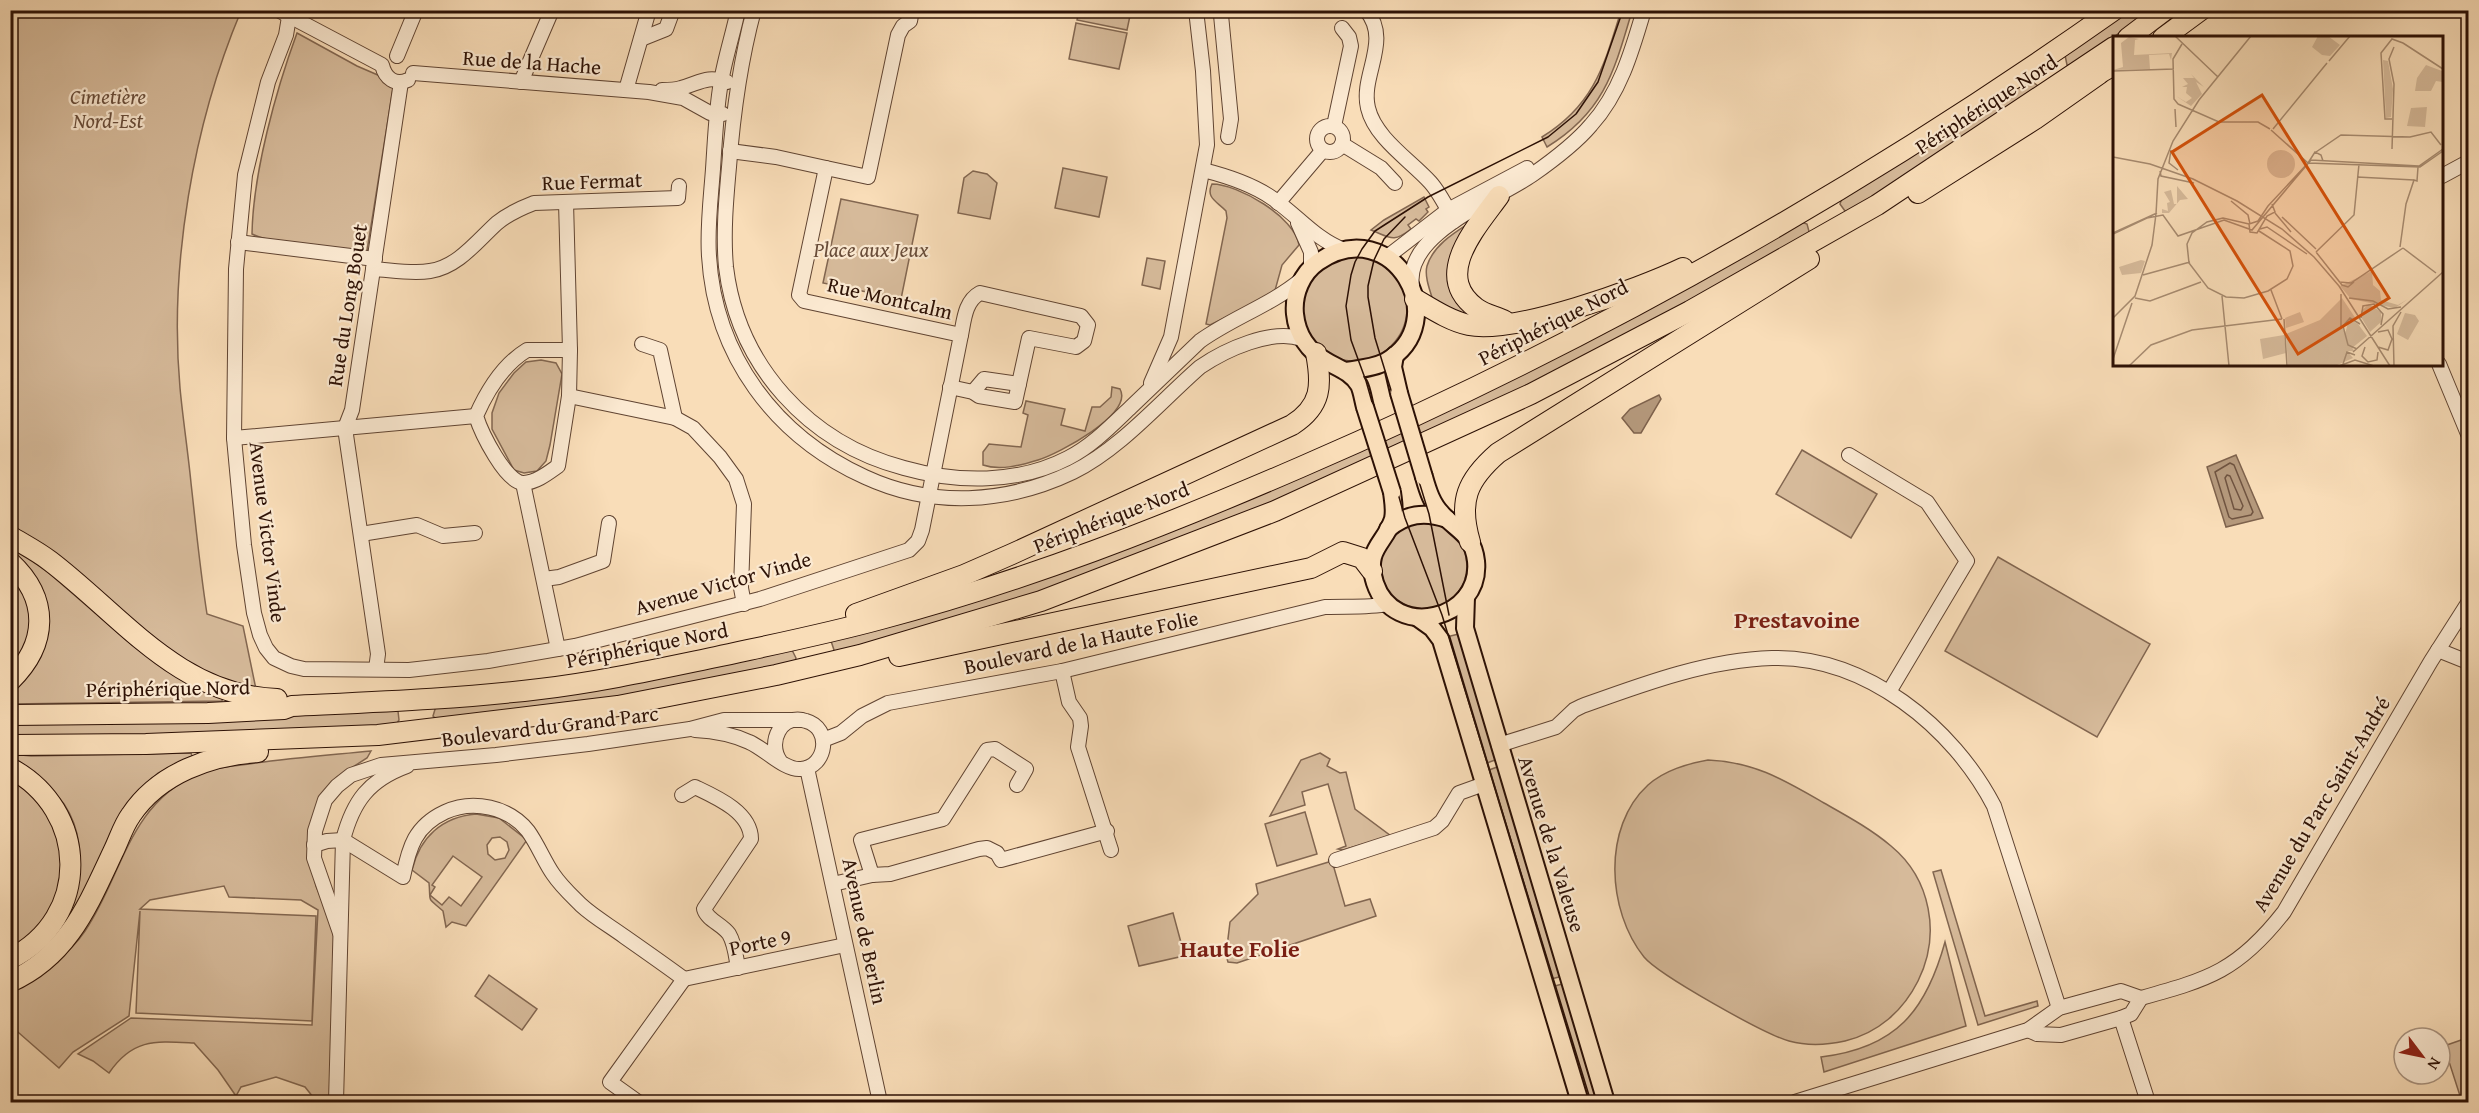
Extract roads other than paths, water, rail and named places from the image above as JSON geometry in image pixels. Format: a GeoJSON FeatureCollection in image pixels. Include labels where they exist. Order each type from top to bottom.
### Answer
{"type":"FeatureCollection","features":[{"type":"Feature","properties":{"kind":"highway"},"geometry":{"type":"LineString","coordinates":[[2079,34],[2090,16],[2097,10]]}},
{"type":"Feature","properties":{"kind":"highway","name":"Périphérique Nord"},"geometry":{"type":"LineString","coordinates":[[10,715],[284,709],[292,706],[416,700],[542,689],[640,673],[830,632],[954,598],[1026,574],[1173,520],[1264,483],[1432,408],[1648,300],[1730,255],[1912,146],[2115,10]]}},
{"type":"Feature","properties":{"kind":"highway"},"geometry":{"type":"LineString","coordinates":[[2131,36],[2165,10]]}},
{"type":"Feature","properties":{"kind":"highway"},"geometry":{"type":"LineString","coordinates":[[2143,36],[2173,10]]}},
{"type":"Feature","properties":{"kind":"highway"},"geometry":{"type":"LineString","coordinates":[[2166,36],[2201,10]]}},
{"type":"Feature","properties":{"kind":"highway","name":"Périphérique Nord"},"geometry":{"type":"LineString","coordinates":[[10,744],[169,743],[378,735],[618,706],[776,675],[860,655],[1041,601],[1191,545],[1360,473],[1531,394],[1690,311],[1877,205],[2113,48]]}},
{"type":"Feature","properties":{"kind":"highway"},"geometry":{"type":"LineString","coordinates":[[1531,394],[1554,394],[1820,252],[1888,213],[2035,119],[2106,70]]}},
{"type":"Feature","properties":{"kind":"highway"},"geometry":{"type":"LineString","coordinates":[[1498,196],[1463,248],[1458,260],[1457,274],[1463,296],[1474,307],[1488,315],[1503,319],[1509,324]]}},
{"type":"Feature","properties":{"kind":"highway"},"geometry":{"type":"LineString","coordinates":[[1470,542],[1464,510],[1468,488],[1479,470],[1498,453],[1820,252]]}},
{"type":"Feature","properties":{"kind":"highway"},"geometry":{"type":"LineString","coordinates":[[1414,292],[1448,317],[1470,325],[1496,327],[1542,317],[1648,283],[1708,255],[1730,255]]}},
{"type":"Feature","properties":{"kind":"highway"},"geometry":{"type":"LineString","coordinates":[[830,632],[852,616],[1012,554],[1292,425],[1308,413],[1316,399],[1320,381],[1309,346]]}},
{"type":"Feature","properties":{"kind":"highway"},"geometry":{"type":"LineString","coordinates":[[10,536],[49,560],[162,657],[210,685],[258,699],[285,699],[292,706]]}},
{"type":"Feature","properties":{"kind":"highway"},"geometry":{"type":"LineString","coordinates":[[860,655],[891,658],[1063,622],[1311,568],[1343,552],[1362,558],[1374,577]]}},
{"type":"Feature","properties":{"kind":"highway"},"geometry":{"type":"LineString","coordinates":[[10,562],[24,575],[33,591],[37,602],[39,627],[33,653],[10,681]]}},
{"type":"Feature","properties":{"kind":"highway"},"geometry":{"type":"LineString","coordinates":[[10,982],[27,974],[45,961],[68,937],[90,904],[131,814],[161,783],[203,761],[245,752],[361,745],[378,735]]}},
{"type":"Feature","properties":{"kind":"highway"},"geometry":{"type":"LineString","coordinates":[[10,768],[39,786],[52,802],[62,819],[68,837],[70,858],[70,883],[53,921],[37,941],[10,959]]}},
{"type":"Feature","properties":{"kind":"main road"},"geometry":{"type":"LineString","coordinates":[[1388,530],[1399,521],[1414,515],[1429,514],[1447,520],[1460,529],[1470,542],[1475,555],[1476,569],[1473,583],[1466,597],[1449,613],[1431,618],[1402,614],[1388,604],[1374,577],[1375,551],[1388,530],[1394,512],[1392,492],[1359,385],[1346,371],[1324,360],[1309,346],[1295,312],[1295,301],[1306,274],[1322,259],[1344,250],[1368,248],[1387,257],[1404,272],[1414,292],[1416,314],[1412,331],[1395,355],[1393,367],[1424,477],[1435,505],[1447,520]]}},
{"type":"Feature","properties":{"kind":"main road"},"geometry":{"type":"LineString","coordinates":[[1346,371],[1372,367],[1395,355]]}},
{"type":"Feature","properties":{"kind":"main road","name":"Avenue de la Valeuse"},"geometry":{"type":"LineString","coordinates":[[1466,597],[1465,628],[1606,1102]]}},
{"type":"Feature","properties":{"kind":"main road"},"geometry":{"type":"LineString","coordinates":[[1418,618],[1439,636],[1580,1102]]}},
{"type":"Feature","properties":{"kind":"street"},"geometry":{"type":"LineString","coordinates":[[397,56],[416,10]]}},
{"type":"Feature","properties":{"kind":"street"},"geometry":{"type":"LineString","coordinates":[[521,82],[552,10]]}},
{"type":"Feature","properties":{"kind":"street"},"geometry":{"type":"LineString","coordinates":[[626,90],[649,10]]}},
{"type":"Feature","properties":{"kind":"street"},"geometry":{"type":"LineString","coordinates":[[640,39],[666,29],[673,10]]}},
{"type":"Feature","properties":{"kind":"street"},"geometry":{"type":"LineString","coordinates":[[738,10],[721,80],[709,256],[721,315],[728,339],[741,364],[767,404],[784,424],[813,448],[870,480],[895,489],[931,486],[1027,473],[1058,463],[1078,453],[1200,341],[1217,329],[1281,295],[1306,274],[1311,252],[1296,218]]}},
{"type":"Feature","properties":{"kind":"street"},"geometry":{"type":"LineString","coordinates":[[754,10],[732,114],[725,237],[728,276],[743,328],[766,372],[803,416],[842,444],[957,500],[1026,489],[1062,476],[1097,457],[1200,367],[1224,353],[1262,339],[1287,336],[1309,346]]}},
{"type":"Feature","properties":{"kind":"street"},"geometry":{"type":"LineString","coordinates":[[730,151],[776,157],[868,177],[898,35],[903,26],[910,21],[912,10]]}},
{"type":"Feature","properties":{"kind":"street"},"geometry":{"type":"LineString","coordinates":[[1151,388],[1171,337],[1207,145],[1196,10]]}},
{"type":"Feature","properties":{"kind":"street"},"geometry":{"type":"LineString","coordinates":[[1224,10],[1221,15],[1231,119],[1228,137]]}},
{"type":"Feature","properties":{"kind":"street"},"geometry":{"type":"LineString","coordinates":[[1366,10],[1375,27],[1377,43],[1367,99],[1368,109],[1377,127],[1431,183],[1451,216]]}},
{"type":"Feature","properties":{"kind":"street"},"geometry":{"type":"LineString","coordinates":[[1414,292],[1411,270],[1423,249],[1451,216],[1498,196],[1533,174],[1590,127],[1611,99],[1626,65],[1644,10]]}},
{"type":"Feature","properties":{"kind":"street"},"geometry":{"type":"LineString","coordinates":[[284,14],[381,65],[388,77],[401,82],[408,80],[413,73],[411,66],[397,56]]}},
{"type":"Feature","properties":{"kind":"street","name":"Avenue Victor Vinde"},"geometry":{"type":"LineString","coordinates":[[284,14],[286,35],[268,82],[245,175],[238,242],[234,438],[244,545],[254,613],[266,648],[282,662],[304,669],[409,670],[458,665],[558,649],[744,604],[909,549],[920,537],[931,486]]}},
{"type":"Feature","properties":{"kind":"street"},"geometry":{"type":"LineString","coordinates":[[1334,126],[1351,46],[1349,37],[1342,28]]}},
{"type":"Feature","properties":{"kind":"street"},"geometry":{"type":"LineString","coordinates":[[381,65],[386,59],[397,56]]}},
{"type":"Feature","properties":{"kind":"street","name":"Rue de la Hache"},"geometry":{"type":"LineString","coordinates":[[413,73],[649,92],[683,98],[717,114],[732,114]]}},
{"type":"Feature","properties":{"kind":"street","name":"Rue de la Hache"},"geometry":{"type":"LineString","coordinates":[[649,92],[682,88],[700,80],[721,80]]}},
{"type":"Feature","properties":{"kind":"street"},"geometry":{"type":"LineString","coordinates":[[721,80],[738,86]]}},
{"type":"Feature","properties":{"kind":"street","name":"Rue du Long Bouet"},"geometry":{"type":"LineString","coordinates":[[376,669],[378,654],[345,428],[352,410],[401,82]]}},
{"type":"Feature","properties":{"kind":"street"},"geometry":{"type":"LineString","coordinates":[[1326,126],[1334,126],[1343,135],[1342,144],[1336,151],[1323,150],[1318,144],[1317,135],[1326,126]]}},
{"type":"Feature","properties":{"kind":"street"},"geometry":{"type":"LineString","coordinates":[[1342,144],[1380,168],[1395,183]]}},
{"type":"Feature","properties":{"kind":"street"},"geometry":{"type":"LineString","coordinates":[[1278,203],[1323,150]]}},
{"type":"Feature","properties":{"kind":"street"},"geometry":{"type":"LineString","coordinates":[[1387,257],[1451,216],[1557,155]]}},
{"type":"Feature","properties":{"kind":"street"},"geometry":{"type":"LineString","coordinates":[[2443,175],[2469,162]]}},
{"type":"Feature","properties":{"kind":"street","name":"Rue Montcalm"},"geometry":{"type":"LineString","coordinates":[[826,168],[799,295],[804,301],[961,335]]}},
{"type":"Feature","properties":{"kind":"street"},"geometry":{"type":"LineString","coordinates":[[1203,170],[1252,186],[1278,203],[1326,242],[1344,250]]}},
{"type":"Feature","properties":{"kind":"street","name":"Rue Fermat"},"geometry":{"type":"LineString","coordinates":[[238,242],[430,271],[451,264],[515,210],[534,203],[678,198],[679,186]]}},
{"type":"Feature","properties":{"kind":"street"},"geometry":{"type":"LineString","coordinates":[[476,416],[484,437],[512,479],[523,483],[543,477],[558,466],[569,396],[566,202]]}},
{"type":"Feature","properties":{"kind":"street","name":"Rue Montcalm"},"geometry":{"type":"LineString","coordinates":[[931,486],[950,387],[961,335],[971,299],[980,294],[1081,316],[1088,325],[1084,341],[1076,347],[1029,338],[1015,402],[978,396],[974,392],[950,387]]}},
{"type":"Feature","properties":{"kind":"street"},"geometry":{"type":"LineString","coordinates":[[642,344],[660,350],[675,418]]}},
{"type":"Feature","properties":{"kind":"street"},"geometry":{"type":"LineString","coordinates":[[476,416],[498,378],[519,355],[528,350],[570,350]]}},
{"type":"Feature","properties":{"kind":"street"},"geometry":{"type":"LineString","coordinates":[[2440,366],[2469,434]]}},
{"type":"Feature","properties":{"kind":"street"},"geometry":{"type":"LineString","coordinates":[[1151,388],[1160,403]]}},
{"type":"Feature","properties":{"kind":"street"},"geometry":{"type":"LineString","coordinates":[[569,396],[675,418],[693,428],[720,457],[741,491],[744,504],[745,531],[741,588],[744,604]]}},
{"type":"Feature","properties":{"kind":"street"},"geometry":{"type":"LineString","coordinates":[[234,438],[476,416]]}},
{"type":"Feature","properties":{"kind":"street"},"geometry":{"type":"LineString","coordinates":[[1849,455],[1927,501],[1967,561],[1889,692]]}},
{"type":"Feature","properties":{"kind":"street"},"geometry":{"type":"LineString","coordinates":[[523,483],[558,649]]}},
{"type":"Feature","properties":{"kind":"street"},"geometry":{"type":"LineString","coordinates":[[544,579],[559,577],[603,561],[609,523]]}},
{"type":"Feature","properties":{"kind":"street"},"geometry":{"type":"LineString","coordinates":[[361,534],[417,525],[443,536],[475,533]]}},
{"type":"Feature","properties":{"kind":"street"},"geometry":{"type":"LineString","coordinates":[[1356,605],[1367,596],[1374,577]]}},
{"type":"Feature","properties":{"kind":"street","name":"Boulevard de la Haute Folie"},"geometry":{"type":"LineString","coordinates":[[823,740],[841,733],[862,716],[888,704],[1062,671],[1299,612],[1325,607],[1356,605],[1373,607],[1388,604]]}},
{"type":"Feature","properties":{"kind":"street","name":"Avenue du Parc Saint-André"},"geometry":{"type":"LineString","coordinates":[[2140,998],[2193,983],[2218,972],[2240,959],[2269,931],[2290,902],[2438,650],[2467,610]]}},
{"type":"Feature","properties":{"kind":"street"},"geometry":{"type":"LineString","coordinates":[[2438,650],[2469,662]]}},
{"type":"Feature","properties":{"kind":"street"},"geometry":{"type":"LineString","coordinates":[[1499,745],[1556,727],[1574,710],[1582,706],[1710,665],[1776,658],[1809,662],[1854,676],[1889,692],[1912,708],[1952,744],[1983,786],[1994,806],[2054,1011],[2049,1026],[2061,1035]]}},
{"type":"Feature","properties":{"kind":"street"},"geometry":{"type":"LineString","coordinates":[[1062,671],[1069,702],[1080,718],[1078,747],[1107,831],[1111,850]]}},
{"type":"Feature","properties":{"kind":"street","name":"Boulevard du Grand Parc"},"geometry":{"type":"LineString","coordinates":[[340,933],[318,869],[314,845],[319,813],[325,800],[351,775],[381,765],[496,755],[690,729],[724,720],[801,720]]}},
{"type":"Feature","properties":{"kind":"street"},"geometry":{"type":"LineString","coordinates":[[801,720],[815,726],[823,740],[820,757],[807,768],[795,769],[780,761],[775,752],[775,736],[785,723],[801,720]]}},
{"type":"Feature","properties":{"kind":"street","name":"Boulevard du Grand Parc"},"geometry":{"type":"LineString","coordinates":[[690,729],[710,731],[741,739],[761,748],[780,761]]}},
{"type":"Feature","properties":{"kind":"street"},"geometry":{"type":"LineString","coordinates":[[872,875],[861,840],[943,819],[987,750],[995,749],[1026,769],[1017,785]]}},
{"type":"Feature","properties":{"kind":"street","name":"Boulevard du Grand Parc"},"geometry":{"type":"LineString","coordinates":[[336,1102],[344,840],[354,807],[362,796],[387,775],[415,763]]}},
{"type":"Feature","properties":{"kind":"street","name":"Avenue de Berlin"},"geometry":{"type":"LineString","coordinates":[[807,768],[880,1102]]}},
{"type":"Feature","properties":{"kind":"street"},"geometry":{"type":"LineString","coordinates":[[1336,860],[1429,831],[1442,821],[1459,793],[1484,784]]}},
{"type":"Feature","properties":{"kind":"street"},"geometry":{"type":"LineString","coordinates":[[682,795],[695,787],[719,798],[737,811],[751,831],[751,840],[704,909],[706,914],[728,933],[738,968]]}},
{"type":"Feature","properties":{"kind":"street"},"geometry":{"type":"LineString","coordinates":[[314,845],[327,841],[344,840],[403,877],[408,850],[413,840],[431,820],[449,810],[468,806],[488,807],[516,820],[527,831],[552,874],[586,910],[684,979],[610,1082],[638,1102]]}},
{"type":"Feature","properties":{"kind":"street"},"geometry":{"type":"LineString","coordinates":[[833,884],[872,875],[890,874],[978,849],[987,848],[998,853],[1000,860],[1107,831]]}},
{"type":"Feature","properties":{"kind":"street","name":"Porte 9"},"geometry":{"type":"LineString","coordinates":[[684,979],[845,945]]}},
{"type":"Feature","properties":{"kind":"street"},"geometry":{"type":"LineString","coordinates":[[2121,992],[2132,998],[2126,1016],[2148,1102]]}},
{"type":"Feature","properties":{"kind":"street"},"geometry":{"type":"LineString","coordinates":[[1795,1102],[1813,1100],[2028,1030],[2054,1011],[2121,992],[2140,998],[2126,1016],[2061,1035],[2037,1034],[2028,1030]]}},
{"type":"Feature","properties":{"kind":"water"},"geometry":{"type":"Polygon","coordinates":[[[1659,395],[1661,399],[1641,433],[1634,433],[1622,418],[1630,409],[1659,395]]]}},
{"type":"Feature","properties":{"kind":"water"},"geometry":{"type":"Polygon","coordinates":[[[2236,455],[2263,518],[2226,527],[2207,467],[2236,455]]]}},
{"type":"Feature","properties":{"kind":"tram line"},"geometry":{"type":"LineString","coordinates":[[1591,1102],[1442,615],[1405,518],[1366,381],[1351,340],[1346,306],[1355,262],[1375,231],[1428,197],[1548,137],[1576,114],[1598,82],[1623,10]]}},
{"type":"Feature","properties":{"kind":"tram line"},"geometry":{"type":"LineString","coordinates":[[1405,217],[1384,239],[1374,260],[1368,297],[1375,338],[1429,514],[1449,615]]}},
{"type":"Feature","properties":{"kind":"district","name":"Prestavoine"},"geometry":{"type":"Point","coordinates":[1797,619]}},
{"type":"Feature","properties":{"kind":"district","name":"Haute Folie"},"geometry":{"type":"Point","coordinates":[1240,948]}},
{"type":"Feature","properties":{"kind":"park label","name":"Cimetière Nord-Est"},"geometry":{"type":"Point","coordinates":[108,108]}},
{"type":"Feature","properties":{"kind":"park label","name":"Place aux Jeux"},"geometry":{"type":"Point","coordinates":[871,249]}}]}
